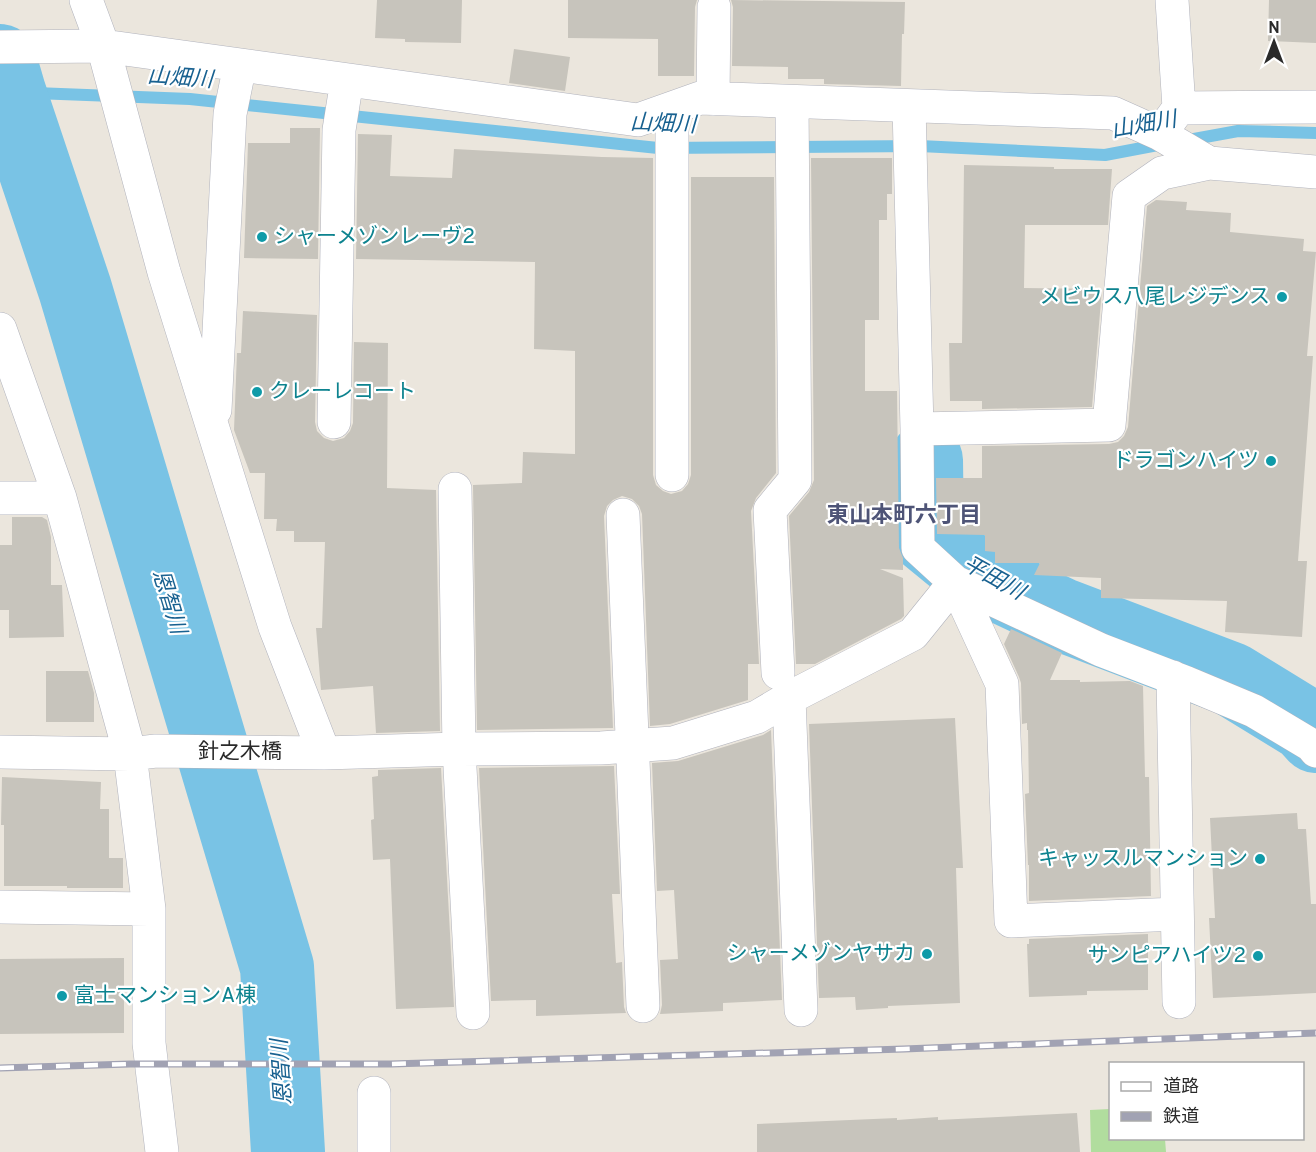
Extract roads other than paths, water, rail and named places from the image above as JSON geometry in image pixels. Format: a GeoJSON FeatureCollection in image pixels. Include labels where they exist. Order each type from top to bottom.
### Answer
{"type":"FeatureCollection","features":[{"type":"Feature","properties":{"kind":"street"},"geometry":{"type":"LineString","coordinates":[[86,0],[93,46],[115,93],[164,272],[275,627],[324,753]]}},
{"type":"Feature","properties":{"kind":"street"},"geometry":{"type":"LineString","coordinates":[[917,429],[1109,425],[1129,196],[1162,172],[1180,146],[1172,0]]}},
{"type":"Feature","properties":{"kind":"street"},"geometry":{"type":"LineString","coordinates":[[713,99],[714,7]]}},
{"type":"Feature","properties":{"kind":"street"},"geometry":{"type":"LineString","coordinates":[[0,46],[93,46],[235,89],[343,104],[638,120],[672,131]]}},
{"type":"Feature","properties":{"kind":"street"},"geometry":{"type":"LineString","coordinates":[[214,433],[235,89]]}},
{"type":"Feature","properties":{"kind":"street"},"geometry":{"type":"LineString","coordinates":[[672,475],[672,131],[700,98],[713,99],[792,130],[910,131],[1113,113],[1180,146],[1316,172]]}},
{"type":"Feature","properties":{"kind":"street"},"geometry":{"type":"LineString","coordinates":[[334,422],[343,104]]}},
{"type":"Feature","properties":{"kind":"street"},"geometry":{"type":"LineString","coordinates":[[1179,108],[1316,107]]}},
{"type":"Feature","properties":{"kind":"street"},"geometry":{"type":"LineString","coordinates":[[792,130],[795,480],[770,510],[784,685],[801,1010]]}},
{"type":"Feature","properties":{"kind":"street"},"geometry":{"type":"LineString","coordinates":[[910,131],[918,548],[955,582],[1101,650],[1254,711],[1311,745],[1316,751]]}},
{"type":"Feature","properties":{"kind":"street"},"geometry":{"type":"LineString","coordinates":[[0,329],[60,498],[143,753],[148,909],[148,1043],[162,1152]]}},
{"type":"Feature","properties":{"kind":"street"},"geometry":{"type":"LineString","coordinates":[[455,489],[459,749],[473,1013]]}},
{"type":"Feature","properties":{"kind":"street"},"geometry":{"type":"LineString","coordinates":[[0,498],[60,498]]}},
{"type":"Feature","properties":{"kind":"street"},"geometry":{"type":"LineString","coordinates":[[623,515],[643,1005]]}},
{"type":"Feature","properties":{"kind":"street"},"geometry":{"type":"LineString","coordinates":[[955,582],[1002,684],[1011,921],[1177,914]]}},
{"type":"Feature","properties":{"kind":"street","name":"針之木橋"},"geometry":{"type":"LineString","coordinates":[[0,752],[324,753],[601,748],[673,743],[757,717],[784,685],[913,634],[955,582]]}},
{"type":"Feature","properties":{"kind":"street"},"geometry":{"type":"LineString","coordinates":[[1173,677],[1179,1002]]}},
{"type":"Feature","properties":{"kind":"street"},"geometry":{"type":"LineString","coordinates":[[0,907],[148,909]]}},
{"type":"Feature","properties":{"kind":"street"},"geometry":{"type":"LineString","coordinates":[[374,1093],[374,1152]]}},
{"type":"Feature","properties":{"kind":"waterway","name":"恩智川"},"geometry":{"type":"LineString","coordinates":[[0,61],[75,289],[277,967],[288,1152]]}},
{"type":"Feature","properties":{"kind":"waterway","name":"山畑川"},"geometry":{"type":"LineString","coordinates":[[9,92],[190,99],[658,148],[920,146],[1105,155],[1163,144]]}},
{"type":"Feature","properties":{"kind":"waterway","name":"山畑川"},"geometry":{"type":"LineString","coordinates":[[1183,141],[1238,131],[1316,133]]}},
{"type":"Feature","properties":{"kind":"waterway","name":"平田川"},"geometry":{"type":"LineString","coordinates":[[926,460],[927,536],[971,572],[1060,614],[1231,679],[1306,725],[1316,736]]}},
{"type":"Feature","properties":{"kind":"railway"},"geometry":{"type":"LineString","coordinates":[[0,1068],[130,1064],[391,1064],[904,1049],[1316,1033]]}},
{"type":"Feature","properties":{"kind":"place","name":"シャーメゾンレーヴ2"},"geometry":{"type":"Point","coordinates":[262,237]}},
{"type":"Feature","properties":{"kind":"place","name":"メビウス八尾レジデンス"},"geometry":{"type":"Point","coordinates":[1282,297]}},
{"type":"Feature","properties":{"kind":"place","name":"クレーレコート"},"geometry":{"type":"Point","coordinates":[257,392]}},
{"type":"Feature","properties":{"kind":"place","name":"ドラゴンハイツ"},"geometry":{"type":"Point","coordinates":[1271,461]}},
{"type":"Feature","properties":{"kind":"place","name":"キャッスルマンション"},"geometry":{"type":"Point","coordinates":[1260,859]}},
{"type":"Feature","properties":{"kind":"place","name":"シャーメゾンヤサカ"},"geometry":{"type":"Point","coordinates":[927,954]}},
{"type":"Feature","properties":{"kind":"place","name":"サンピアハイツ2"},"geometry":{"type":"Point","coordinates":[1258,956]}},
{"type":"Feature","properties":{"kind":"place","name":"富士マンションA棟"},"geometry":{"type":"Point","coordinates":[62,996]}},
{"type":"Feature","properties":{"kind":"district","name":"東山本町六丁目"},"geometry":{"type":"Point","coordinates":[904,516]}}]}
